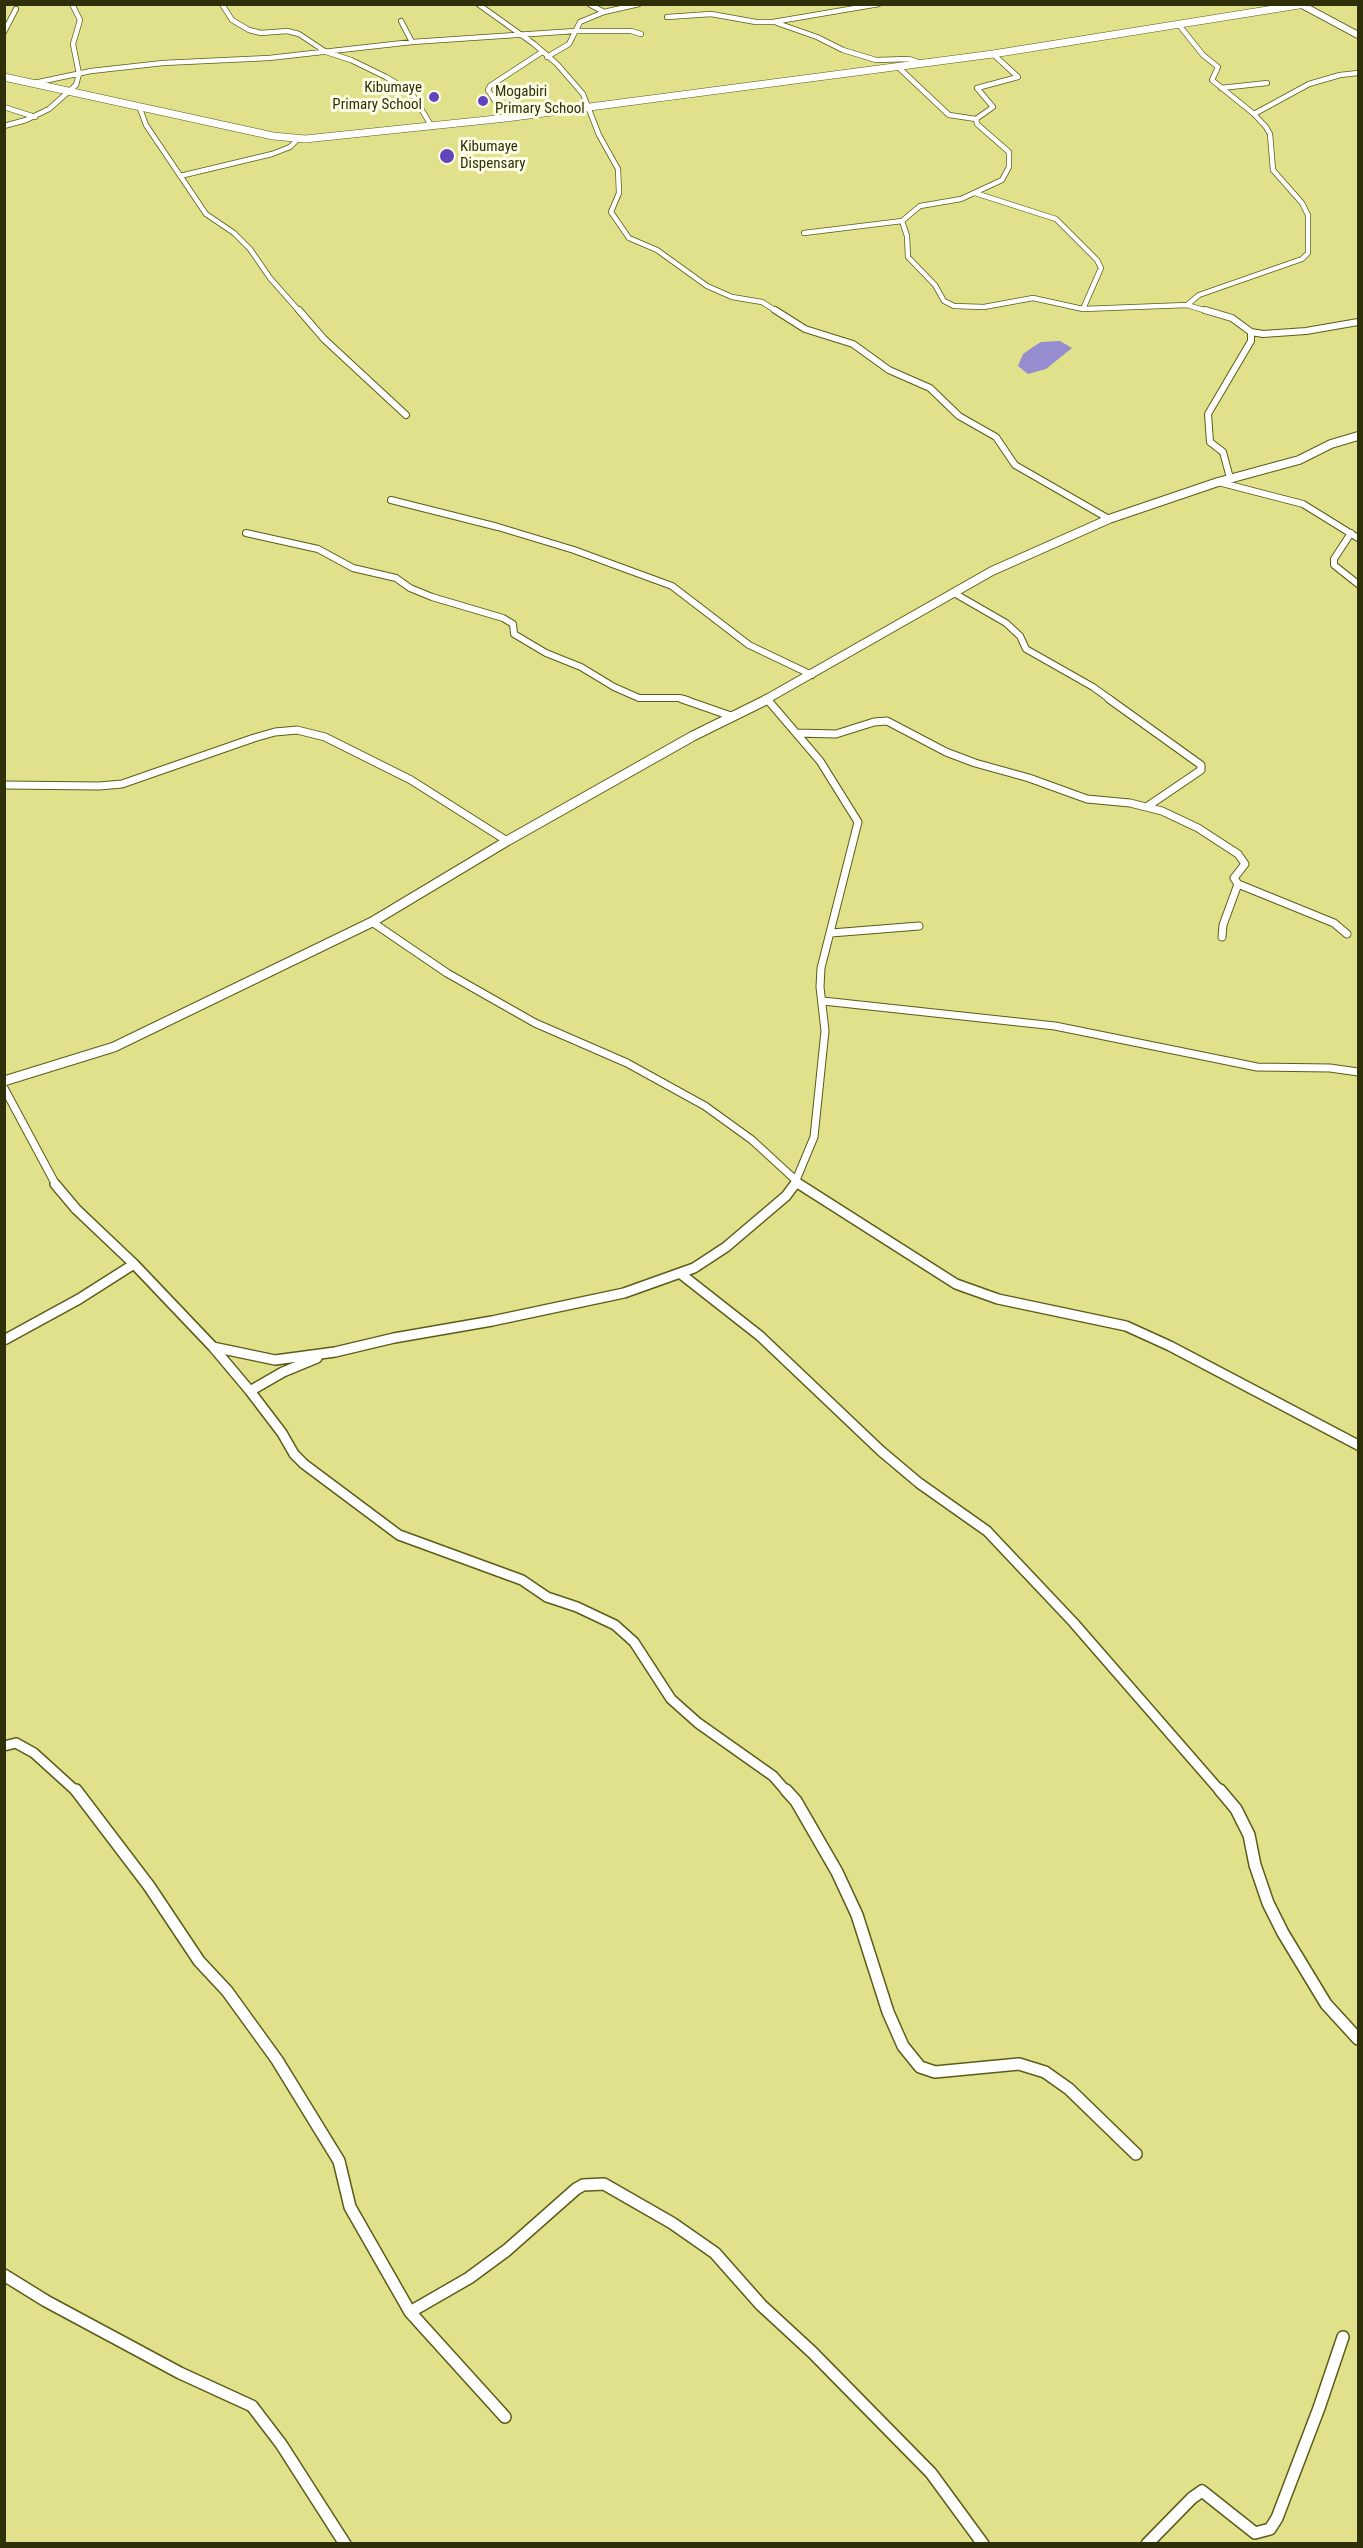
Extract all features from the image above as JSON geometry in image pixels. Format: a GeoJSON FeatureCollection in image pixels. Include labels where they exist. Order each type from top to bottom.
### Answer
{"type":"FeatureCollection","features":[{"type":"Feature","properties":{"kind":"main road"},"geometry":{"type":"LineString","coordinates":[[4,77],[273,136],[298,139],[506,118],[993,54],[1303,5]]}},
{"type":"Feature","properties":{"kind":"street"},"geometry":{"type":"LineString","coordinates":[[4,126],[35,117],[60,101],[76,85],[79,74],[73,44],[80,20],[72,4]]}},
{"type":"Feature","properties":{"kind":"street"},"geometry":{"type":"LineString","coordinates":[[222,4],[232,20],[242,27],[261,33],[286,31],[299,34],[326,52],[371,69],[409,91],[432,127]]}},
{"type":"Feature","properties":{"kind":"street"},"geometry":{"type":"LineString","coordinates":[[478,4],[542,52],[584,94],[599,135],[618,169],[619,192],[611,212],[629,238],[657,250],[707,286],[732,297],[762,302],[805,329],[853,344],[889,370],[930,388],[959,416],[996,437],[1016,465],[1024,471],[1109,519]]}},
{"type":"Feature","properties":{"kind":"street"},"geometry":{"type":"LineString","coordinates":[[589,4],[604,12]]}},
{"type":"Feature","properties":{"kind":"street"},"geometry":{"type":"LineString","coordinates":[[547,57],[565,49],[580,22],[604,12],[639,4]]}},
{"type":"Feature","properties":{"kind":"street"},"geometry":{"type":"LineString","coordinates":[[667,16],[711,14],[756,22],[773,22],[879,4]]}},
{"type":"Feature","properties":{"kind":"street"},"geometry":{"type":"LineString","coordinates":[[1303,5],[1359,35]]}},
{"type":"Feature","properties":{"kind":"street"},"geometry":{"type":"LineString","coordinates":[[4,32],[16,9]]}},
{"type":"Feature","properties":{"kind":"street"},"geometry":{"type":"LineString","coordinates":[[401,21],[412,42]]}},
{"type":"Feature","properties":{"kind":"street"},"geometry":{"type":"LineString","coordinates":[[773,22],[817,37],[843,50],[876,60],[909,59],[921,63]]}},
{"type":"Feature","properties":{"kind":"street"},"geometry":{"type":"LineString","coordinates":[[1179,25],[1197,49],[1218,67],[1217,73],[1212,77],[1221,88],[1254,114],[1270,134],[1273,170],[1302,203],[1308,215],[1308,253],[1302,259],[1199,295],[1187,304]]}},
{"type":"Feature","properties":{"kind":"street"},"geometry":{"type":"LineString","coordinates":[[34,83],[79,74],[171,62],[269,58],[412,42],[575,32],[631,31],[641,34]]}},
{"type":"Feature","properties":{"kind":"street"},"geometry":{"type":"LineString","coordinates":[[506,118],[488,90],[490,86],[542,52]]}},
{"type":"Feature","properties":{"kind":"street"},"geometry":{"type":"LineString","coordinates":[[897,66],[949,115],[976,119],[993,107],[976,88],[978,86],[1018,77],[993,54]]}},
{"type":"Feature","properties":{"kind":"street"},"geometry":{"type":"LineString","coordinates":[[1254,114],[1309,84],[1359,73]]}},
{"type":"Feature","properties":{"kind":"street"},"geometry":{"type":"LineString","coordinates":[[1221,88],[1267,83]]}},
{"type":"Feature","properties":{"kind":"street"},"geometry":{"type":"LineString","coordinates":[[139,106],[146,125],[206,214],[234,233],[250,249],[270,278],[324,339],[406,415]]}},
{"type":"Feature","properties":{"kind":"street"},"geometry":{"type":"LineString","coordinates":[[4,108],[35,117]]}},
{"type":"Feature","properties":{"kind":"street"},"geometry":{"type":"LineString","coordinates":[[804,233],[902,221],[920,206],[957,200],[1002,180],[1008,172],[1010,159],[1008,149],[980,128],[976,119]]}},
{"type":"Feature","properties":{"kind":"street"},"geometry":{"type":"LineString","coordinates":[[180,176],[272,154],[290,147],[298,139]]}},
{"type":"Feature","properties":{"kind":"street"},"geometry":{"type":"LineString","coordinates":[[975,193],[1053,217],[1097,260],[1101,268],[1083,309]]}},
{"type":"Feature","properties":{"kind":"street"},"geometry":{"type":"LineString","coordinates":[[902,221],[908,257],[935,285],[940,295],[949,304],[984,307],[1033,298],[1083,309],[1187,304],[1232,318],[1251,332],[1282,333],[1359,322]]}},
{"type":"Feature","properties":{"kind":"street"},"geometry":{"type":"LineString","coordinates":[[1230,478],[1223,452],[1210,442],[1208,414],[1251,341],[1251,332]]}},
{"type":"Feature","properties":{"kind":"street"},"geometry":{"type":"LineString","coordinates":[[4,1081],[114,1047],[372,922],[507,841],[731,716],[812,675],[992,571],[1109,519],[1230,478],[1299,460],[1331,444],[1359,436]]}},
{"type":"Feature","properties":{"kind":"street"},"geometry":{"type":"LineString","coordinates":[[1218,482],[1303,504],[1359,538]]}},
{"type":"Feature","properties":{"kind":"street"},"geometry":{"type":"LineString","coordinates":[[391,500],[498,527],[574,550],[672,586],[749,645],[812,675]]}},
{"type":"Feature","properties":{"kind":"street"},"geometry":{"type":"LineString","coordinates":[[246,533],[318,549],[353,568],[396,578],[410,588],[432,597],[503,618],[513,624],[514,634],[546,653],[581,667],[614,687],[639,698],[679,698],[731,716]]}},
{"type":"Feature","properties":{"kind":"street"},"geometry":{"type":"LineString","coordinates":[[1351,533],[1334,559],[1334,565],[1359,584]]}},
{"type":"Feature","properties":{"kind":"street"},"geometry":{"type":"LineString","coordinates":[[954,593],[1006,623],[1020,636],[1026,649],[1093,687],[1201,765],[1201,770],[1148,806]]}},
{"type":"Feature","properties":{"kind":"street"},"geometry":{"type":"LineString","coordinates":[[250,1391],[303,1363],[335,1352],[394,1338],[569,1306],[624,1293],[681,1274],[726,1247],[786,1196],[796,1182],[814,1137],[825,1031],[820,987],[821,968],[858,822],[820,760],[767,699]]}},
{"type":"Feature","properties":{"kind":"street"},"geometry":{"type":"LineString","coordinates":[[796,733],[836,734],[874,722],[887,721],[946,752],[975,763],[1087,798],[1148,806],[1190,824],[1238,854],[1245,864],[1234,878],[1238,885],[1334,923],[1347,934]]}},
{"type":"Feature","properties":{"kind":"street"},"geometry":{"type":"LineString","coordinates":[[4,785],[99,786],[122,784],[254,738],[275,732],[297,730],[325,737],[411,780],[507,841]]}},
{"type":"Feature","properties":{"kind":"street"},"geometry":{"type":"LineString","coordinates":[[1222,937],[1223,925],[1238,885]]}},
{"type":"Feature","properties":{"kind":"street"},"geometry":{"type":"LineString","coordinates":[[372,922],[447,973],[505,1007],[535,1023],[627,1063],[705,1106],[752,1140],[796,1182],[956,1284],[998,1299],[1133,1329],[1359,1444]]}},
{"type":"Feature","properties":{"kind":"street"},"geometry":{"type":"LineString","coordinates":[[831,933],[919,926]]}},
{"type":"Feature","properties":{"kind":"street"},"geometry":{"type":"LineString","coordinates":[[823,1001],[1055,1026],[1257,1067],[1330,1068],[1359,1072]]}},
{"type":"Feature","properties":{"kind":"street"},"geometry":{"type":"LineString","coordinates":[[4,1088],[54,1183],[76,1209],[134,1264],[213,1347],[250,1391],[282,1433],[294,1454],[304,1464],[399,1535],[522,1580],[547,1598],[585,1610],[615,1625],[634,1642],[672,1699],[698,1723],[772,1776],[796,1801],[837,1872],[857,1915],[888,2012],[903,2046],[920,2067],[934,2072],[1019,2064],[1045,2072],[1069,2089],[1136,2154]]}},
{"type":"Feature","properties":{"kind":"street"},"geometry":{"type":"LineString","coordinates":[[4,1340],[58,1311],[134,1264]]}},
{"type":"Feature","properties":{"kind":"street"},"geometry":{"type":"LineString","coordinates":[[681,1274],[760,1336],[859,1430],[919,1483],[987,1531],[1073,1622],[1236,1809],[1249,1835],[1255,1865],[1268,1902],[1283,1933],[1326,2004],[1359,2039]]}},
{"type":"Feature","properties":{"kind":"street"},"geometry":{"type":"LineString","coordinates":[[213,1347],[274,1360],[335,1352]]}},
{"type":"Feature","properties":{"kind":"street"},"geometry":{"type":"LineString","coordinates":[[4,1746],[20,1744],[34,1753],[76,1790],[149,1886],[199,1961],[252,2023],[339,2161],[350,2207],[410,2312],[505,2417]]}},
{"type":"Feature","properties":{"kind":"street"},"geometry":{"type":"LineString","coordinates":[[410,2312],[469,2278],[507,2250],[576,2189],[583,2185],[604,2184],[672,2223],[715,2253],[761,2305],[812,2352],[931,2474],[983,2544]]}},
{"type":"Feature","properties":{"kind":"street"},"geometry":{"type":"LineString","coordinates":[[4,2275],[46,2301],[180,2373],[252,2406],[280,2444],[345,2544]]}},
{"type":"Feature","properties":{"kind":"street"},"geometry":{"type":"LineString","coordinates":[[1147,2544],[1192,2498],[1202,2491],[1256,2533],[1270,2529],[1277,2518],[1319,2408],[1343,2337]]}},
{"type":"Feature","properties":{"kind":"shaded area"},"geometry":{"type":"Polygon","coordinates":[[[1060,341],[1072,348],[1046,369],[1028,374],[1018,366],[1023,354],[1041,342],[1060,341]]]}},
{"type":"Feature","properties":{"kind":"place","name":"Kibumaye Primary School"},"geometry":{"type":"Point","coordinates":[434,97]}},
{"type":"Feature","properties":{"kind":"place","name":"Mogabiri Primary School"},"geometry":{"type":"Point","coordinates":[483,101]}},
{"type":"Feature","properties":{"kind":"place","name":"Kibumaye Dispensary"},"geometry":{"type":"Point","coordinates":[447,156]}}]}
